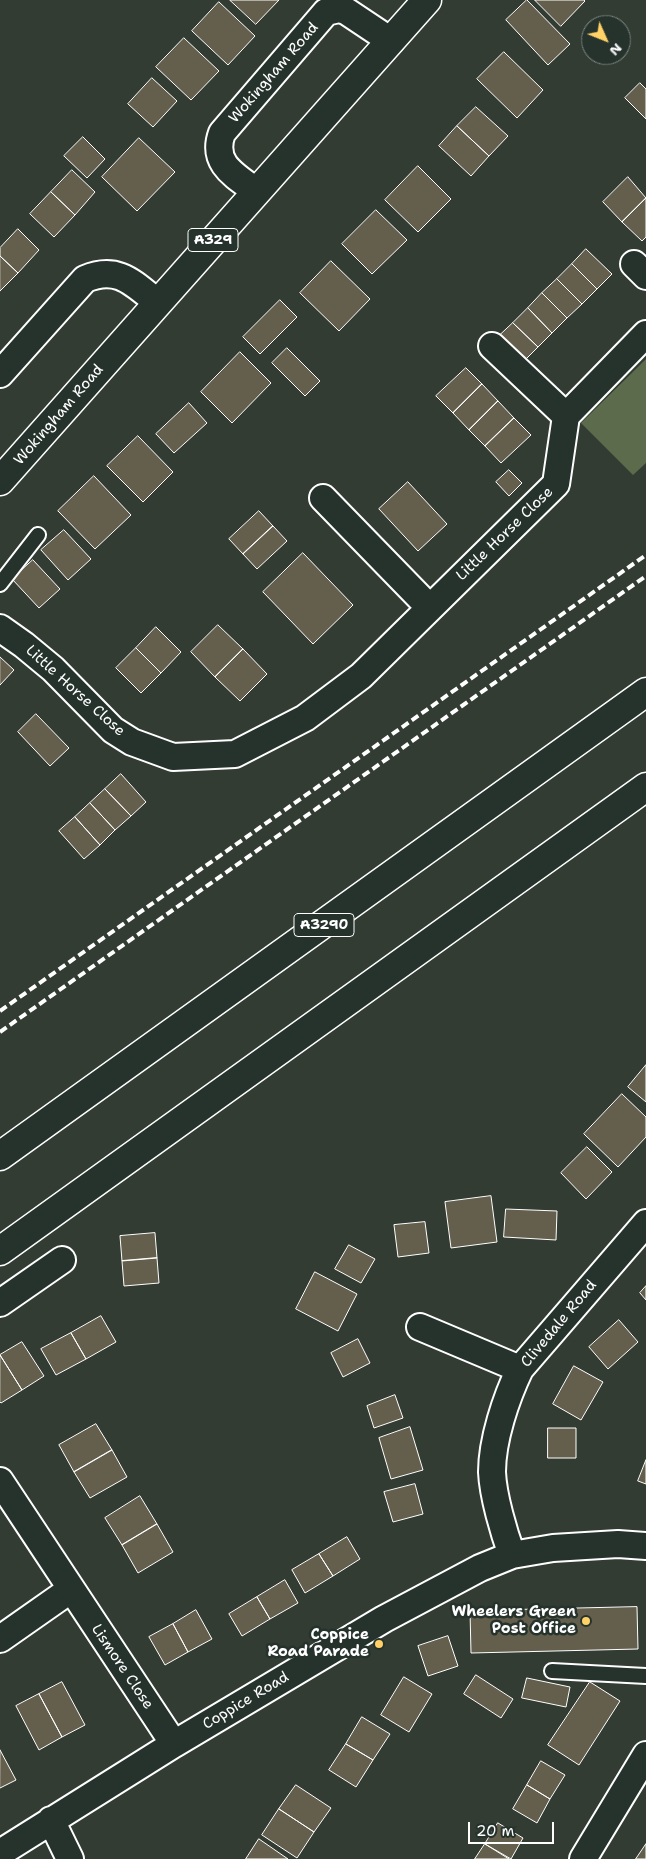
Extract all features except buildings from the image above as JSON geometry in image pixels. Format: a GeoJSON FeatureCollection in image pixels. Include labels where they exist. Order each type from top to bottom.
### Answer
{"type":"FeatureCollection","features":[{"type":"Feature","properties":{"kind":"main road","name":"Wokingham Road"},"geometry":{"type":"LineString","coordinates":[[0,481],[427,0]]}},
{"type":"Feature","properties":{"kind":"main road","name":"A3290"},"geometry":{"type":"LineString","coordinates":[[0,1156],[646,692]]}},
{"type":"Feature","properties":{"kind":"main road"},"geometry":{"type":"LineString","coordinates":[[0,1251],[646,787]]}},
{"type":"Feature","properties":{"kind":"street","name":"Wokingham Road"},"geometry":{"type":"LineString","coordinates":[[256,192],[236,177],[218,156],[217,145],[222,133],[326,12],[339,8],[346,11],[391,41]]}},
{"type":"Feature","properties":{"kind":"street"},"geometry":{"type":"LineString","coordinates":[[0,374],[85,279],[100,273],[112,273],[129,280],[158,303]]}},
{"type":"Feature","properties":{"kind":"street"},"geometry":{"type":"LineString","coordinates":[[492,346],[566,416],[646,334]]}},
{"type":"Feature","properties":{"kind":"street","name":"Little Horse Close"},"geometry":{"type":"LineString","coordinates":[[0,628],[53,669],[114,730],[132,742],[173,757],[235,754],[305,718],[361,676],[556,484],[566,416]]}},
{"type":"Feature","properties":{"kind":"street"},"geometry":{"type":"LineString","coordinates":[[323,498],[430,608]]}},
{"type":"Feature","properties":{"kind":"street","name":"Clivedale Road"},"geometry":{"type":"LineString","coordinates":[[512,1554],[504,1533],[492,1473],[508,1394],[520,1369],[646,1223]]}},
{"type":"Feature","properties":{"kind":"street"},"geometry":{"type":"LineString","coordinates":[[0,1303],[62,1260]]}},
{"type":"Feature","properties":{"kind":"street"},"geometry":{"type":"LineString","coordinates":[[420,1327],[520,1369]]}},
{"type":"Feature","properties":{"kind":"street","name":"Lismore Close"},"geometry":{"type":"LineString","coordinates":[[0,1480],[70,1590],[174,1744]]}},
{"type":"Feature","properties":{"kind":"street","name":"Coppice Road"},"geometry":{"type":"LineString","coordinates":[[0,1853],[174,1744],[384,1619],[480,1568],[512,1554],[562,1547],[618,1544],[646,1546]]}},
{"type":"Feature","properties":{"kind":"street"},"geometry":{"type":"LineString","coordinates":[[0,1639],[70,1590]]}},
{"type":"Feature","properties":{"kind":"street"},"geometry":{"type":"LineString","coordinates":[[583,1859],[646,1755]]}},
{"type":"Feature","properties":{"kind":"street"},"geometry":{"type":"LineString","coordinates":[[51,1820],[70,1859]]}},
{"type":"Feature","properties":{"kind":"lane"},"geometry":{"type":"LineString","coordinates":[[0,584],[38,535]]}},
{"type":"Feature","properties":{"kind":"lane"},"geometry":{"type":"LineString","coordinates":[[552,1671],[646,1676]]}},
{"type":"Feature","properties":{"kind":"green space"},"geometry":{"type":"Polygon","coordinates":[[[646,359],[646,463],[633,475],[581,423],[646,359]]]}},
{"type":"Feature","properties":{"kind":"railway"},"geometry":{"type":"LineString","coordinates":[[0,1011],[646,555]]}},
{"type":"Feature","properties":{"kind":"railway"},"geometry":{"type":"LineString","coordinates":[[0,1032],[646,576]]}},
{"type":"Feature","properties":{"kind":"place","name":"Wheelers Green Post Office"},"geometry":{"type":"Point","coordinates":[586,1621]}},
{"type":"Feature","properties":{"kind":"place","name":"Coppice Road Parade"},"geometry":{"type":"Point","coordinates":[379,1644]}}]}
